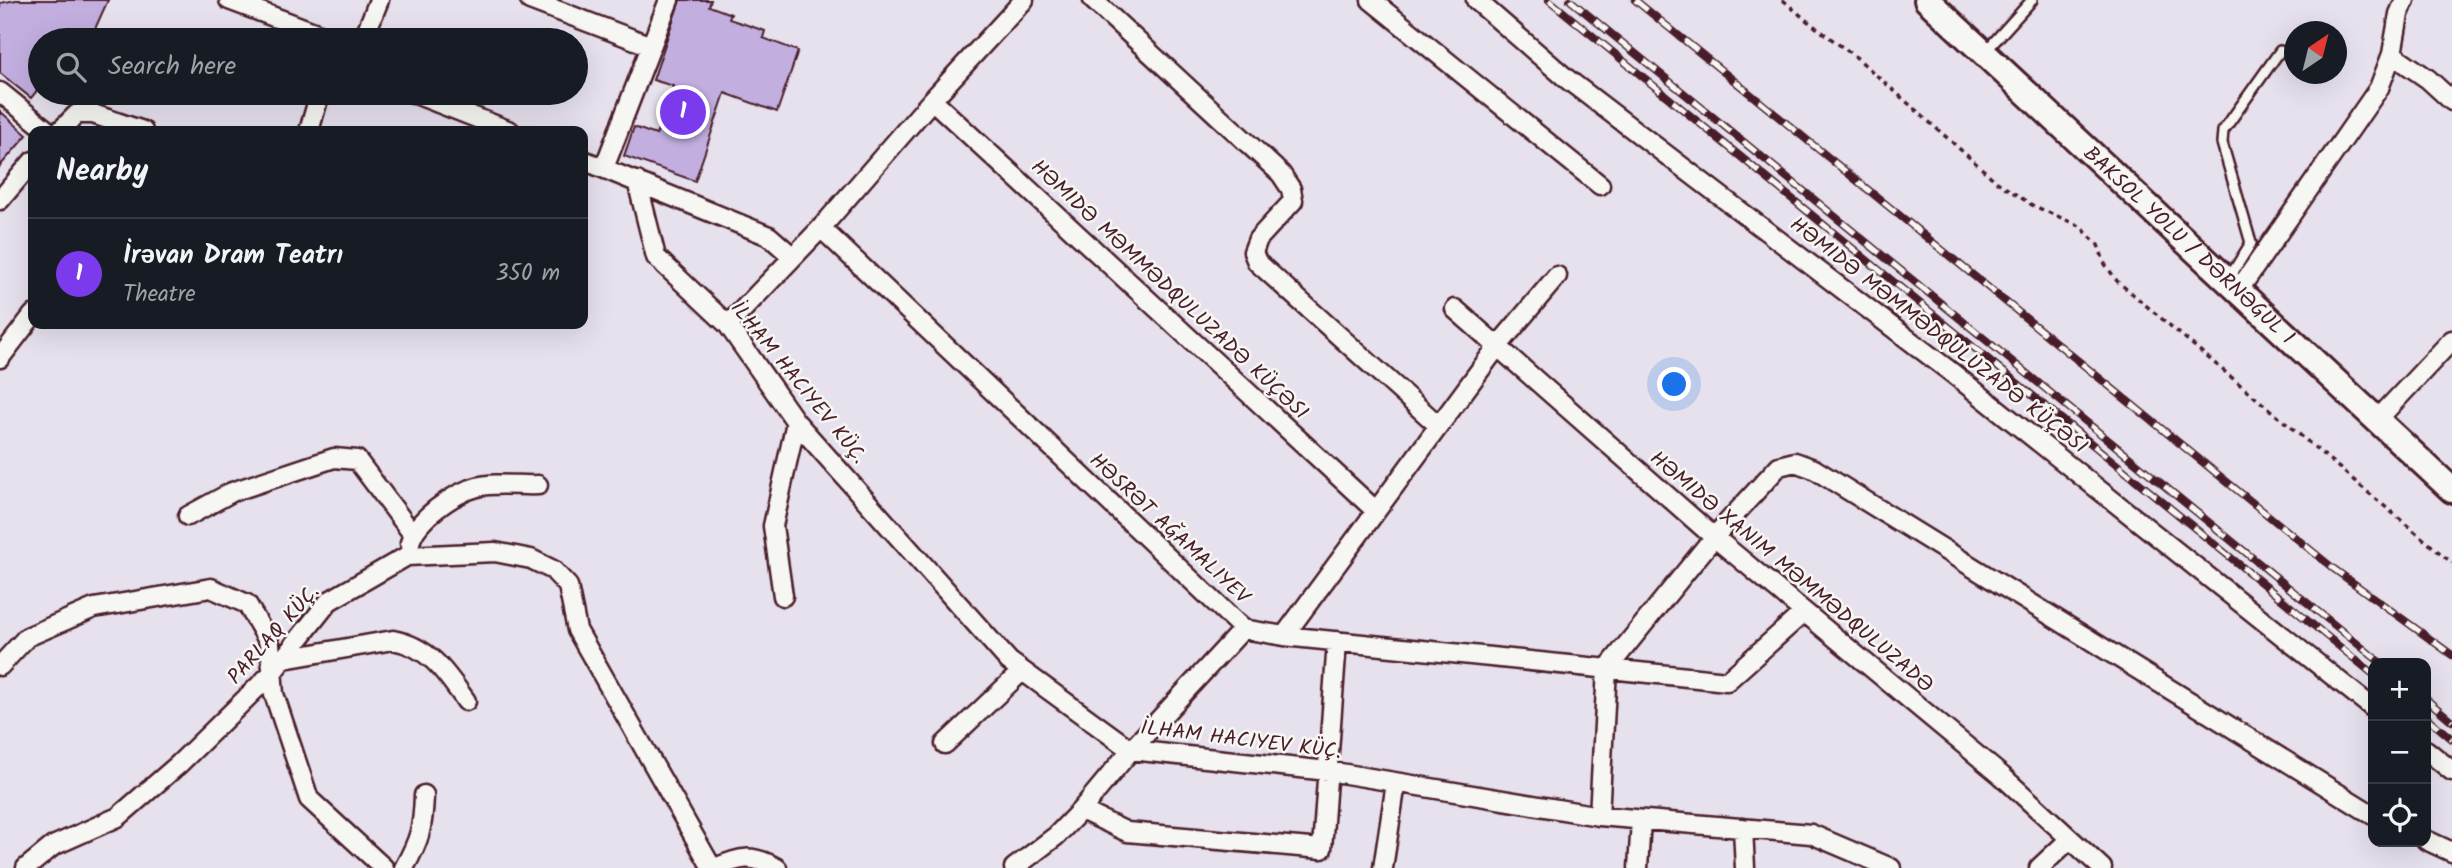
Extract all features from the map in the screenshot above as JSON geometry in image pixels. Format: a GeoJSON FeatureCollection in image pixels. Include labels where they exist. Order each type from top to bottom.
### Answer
{"type":"FeatureCollection","features":[{"type":"Feature","properties":{"kind":"main road","name":"BAKSOL YOLU / DƏRNƏGÜL 1"},"geometry":{"type":"LineString","coordinates":[[1927,0],[2452,490]]}},
{"type":"Feature","properties":{"kind":"street"},"geometry":{"type":"LineString","coordinates":[[229,0],[302,28]]}},
{"type":"Feature","properties":{"kind":"street"},"geometry":{"type":"LineString","coordinates":[[368,28],[379,0]]}},
{"type":"Feature","properties":{"kind":"street"},"geometry":{"type":"LineString","coordinates":[[530,0],[652,46]]}},
{"type":"Feature","properties":{"kind":"street"},"geometry":{"type":"LineString","coordinates":[[604,168],[669,0]]}},
{"type":"Feature","properties":{"kind":"street"},"geometry":{"type":"LineString","coordinates":[[728,325],[821,229],[932,100],[1024,0]]}},
{"type":"Feature","properties":{"kind":"street"},"geometry":{"type":"LineString","coordinates":[[1093,0],[1281,174],[1292,188],[1293,201],[1258,239],[1253,252],[1257,262],[1439,426]]}},
{"type":"Feature","properties":{"kind":"street"},"geometry":{"type":"LineString","coordinates":[[1371,0],[1600,185]]}},
{"type":"Feature","properties":{"kind":"street","name":"HƏMIDƏ MƏMMƏDQULUZADƏ KÜÇƏSI"},"geometry":{"type":"LineString","coordinates":[[1476,0],[1567,79],[1951,372],[2368,704]]}},
{"type":"Feature","properties":{"kind":"street"},"geometry":{"type":"LineString","coordinates":[[2232,286],[2379,88],[2392,54],[2399,14],[2405,0]]}},
{"type":"Feature","properties":{"kind":"street"},"geometry":{"type":"LineString","coordinates":[[2392,54],[2428,79],[2452,101]]}},
{"type":"Feature","properties":{"kind":"street"},"geometry":{"type":"LineString","coordinates":[[0,92],[42,126]]}},
{"type":"Feature","properties":{"kind":"street","name":"HƏMIDƏ MƏMMƏDQULUZADƏ KÜÇƏSI"},"geometry":{"type":"LineString","coordinates":[[932,100],[1376,511]]}},
{"type":"Feature","properties":{"kind":"street"},"geometry":{"type":"LineString","coordinates":[[310,126],[317,105]]}},
{"type":"Feature","properties":{"kind":"street"},"geometry":{"type":"LineString","coordinates":[[444,105],[497,126]]}},
{"type":"Feature","properties":{"kind":"street"},"geometry":{"type":"LineString","coordinates":[[65,126],[77,114],[93,114],[128,126]]}},
{"type":"Feature","properties":{"kind":"street"},"geometry":{"type":"LineString","coordinates":[[588,162],[769,236],[793,257]]}},
{"type":"Feature","properties":{"kind":"street"},"geometry":{"type":"LineString","coordinates":[[0,201],[28,167]]}},
{"type":"Feature","properties":{"kind":"street"},"geometry":{"type":"LineString","coordinates":[[637,181],[656,257],[728,325],[796,422],[1009,661],[1131,750],[1328,771],[1599,816],[1811,834],[1891,868]]}},
{"type":"Feature","properties":{"kind":"street"},"geometry":{"type":"LineString","coordinates":[[821,229],[1243,629],[1284,636],[1727,681],[1802,613]]}},
{"type":"Feature","properties":{"kind":"street"},"geometry":{"type":"LineString","coordinates":[[1284,636],[1497,347],[1557,276]]}},
{"type":"Feature","properties":{"kind":"street"},"geometry":{"type":"LineString","coordinates":[[1455,309],[1802,613],[2002,776],[2102,868]]}},
{"type":"Feature","properties":{"kind":"street"},"geometry":{"type":"LineString","coordinates":[[0,358],[28,322]]}},
{"type":"Feature","properties":{"kind":"street"},"geometry":{"type":"LineString","coordinates":[[2377,421],[2452,340]]}},
{"type":"Feature","properties":{"kind":"street"},"geometry":{"type":"LineString","coordinates":[[783,596],[773,526],[796,422]]}},
{"type":"Feature","properties":{"kind":"street"},"geometry":{"type":"LineString","coordinates":[[188,516],[232,492],[334,458],[358,460],[412,533]]}},
{"type":"Feature","properties":{"kind":"street"},"geometry":{"type":"LineString","coordinates":[[1599,816],[1606,669],[1714,537],[1779,466],[1796,462],[1814,469],[2368,812]]}},
{"type":"Feature","properties":{"kind":"street"},"geometry":{"type":"LineString","coordinates":[[407,556],[412,533],[426,517],[459,495],[478,486],[538,485]]}},
{"type":"Feature","properties":{"kind":"street","name":"PARLAQ KÜÇ."},"geometry":{"type":"LineString","coordinates":[[26,868],[53,846],[118,817],[179,764],[272,673],[329,601],[407,556],[495,552],[531,559],[553,570],[568,586],[577,630],[713,868]]}},
{"type":"Feature","properties":{"kind":"street"},"geometry":{"type":"LineString","coordinates":[[0,666],[27,637],[94,608],[211,588],[247,604],[270,644],[274,694],[309,799],[384,868]]}},
{"type":"Feature","properties":{"kind":"street"},"geometry":{"type":"LineString","coordinates":[[1014,868],[1056,836],[1082,810],[1131,750],[1243,629]]}},
{"type":"Feature","properties":{"kind":"street"},"geometry":{"type":"LineString","coordinates":[[284,659],[393,640],[404,642],[429,655],[441,666],[466,701]]}},
{"type":"Feature","properties":{"kind":"street"},"geometry":{"type":"LineString","coordinates":[[1082,810],[1128,832],[1322,849],[1336,641]]}},
{"type":"Feature","properties":{"kind":"street"},"geometry":{"type":"LineString","coordinates":[[945,744],[1021,672]]}},
{"type":"Feature","properties":{"kind":"street"},"geometry":{"type":"LineString","coordinates":[[2431,754],[2452,771]]}},
{"type":"Feature","properties":{"kind":"street"},"geometry":{"type":"LineString","coordinates":[[1383,868],[1396,783]]}},
{"type":"Feature","properties":{"kind":"street"},"geometry":{"type":"LineString","coordinates":[[404,868],[423,826],[424,795]]}},
{"type":"Feature","properties":{"kind":"street"},"geometry":{"type":"LineString","coordinates":[[1638,868],[1641,820]]}},
{"type":"Feature","properties":{"kind":"street"},"geometry":{"type":"LineString","coordinates":[[1743,828],[1745,868]]}},
{"type":"Feature","properties":{"kind":"street"},"geometry":{"type":"LineString","coordinates":[[2039,868],[2070,839]]}},
{"type":"Feature","properties":{"kind":"street"},"geometry":{"type":"LineString","coordinates":[[2431,842],[2452,852]]}},
{"type":"Feature","properties":{"kind":"street"},"geometry":{"type":"LineString","coordinates":[[713,868],[735,859],[757,858],[776,868]]}},
{"type":"Feature","properties":{"kind":"lane"},"geometry":{"type":"LineString","coordinates":[[1983,53],[2032,0]]}},
{"type":"Feature","properties":{"kind":"lane"},"geometry":{"type":"LineString","coordinates":[[2232,286],[2251,243],[2222,143],[2223,131],[2280,51]]}},
{"type":"Feature","properties":{"kind":"path"},"geometry":{"type":"LineString","coordinates":[[1783,0],[1857,58],[1997,182],[2032,205],[2080,226],[2098,245],[2105,264],[2117,281],[2452,563]]}},
{"type":"Feature","properties":{"kind":"building"},"geometry":{"type":"Polygon","coordinates":[[[16,0],[108,0],[95,28],[28,28],[28,96],[0,73],[0,3],[16,0]]]}},
{"type":"Feature","properties":{"kind":"building"},"geometry":{"type":"Polygon","coordinates":[[[680,0],[711,0],[709,6],[731,14],[729,19],[765,31],[763,38],[798,51],[777,112],[725,93],[695,181],[624,156],[634,127],[656,135],[673,86],[653,80],[680,0]]]}},
{"type":"Feature","properties":{"kind":"building"},"geometry":{"type":"Polygon","coordinates":[[[0,111],[27,135],[0,166],[0,111]]]}},
{"type":"Feature","properties":{"kind":"railway"},"geometry":{"type":"LineString","coordinates":[[1549,0],[2368,670]]}},
{"type":"Feature","properties":{"kind":"railway"},"geometry":{"type":"LineString","coordinates":[[1570,0],[2375,658]]}},
{"type":"Feature","properties":{"kind":"railway"},"geometry":{"type":"LineString","coordinates":[[1635,0],[2334,569],[2452,655]]}},
{"type":"Feature","properties":{"kind":"railway"},"geometry":{"type":"LineString","coordinates":[[2431,703],[2452,721]]}},
{"type":"Feature","properties":{"kind":"railway"},"geometry":{"type":"LineString","coordinates":[[2431,721],[2452,739]]}},
{"type":"Feature","properties":{"kind":"place","name":"İrəvan Dram Teatrı"},"geometry":{"type":"Point","coordinates":[683,112]}}]}
